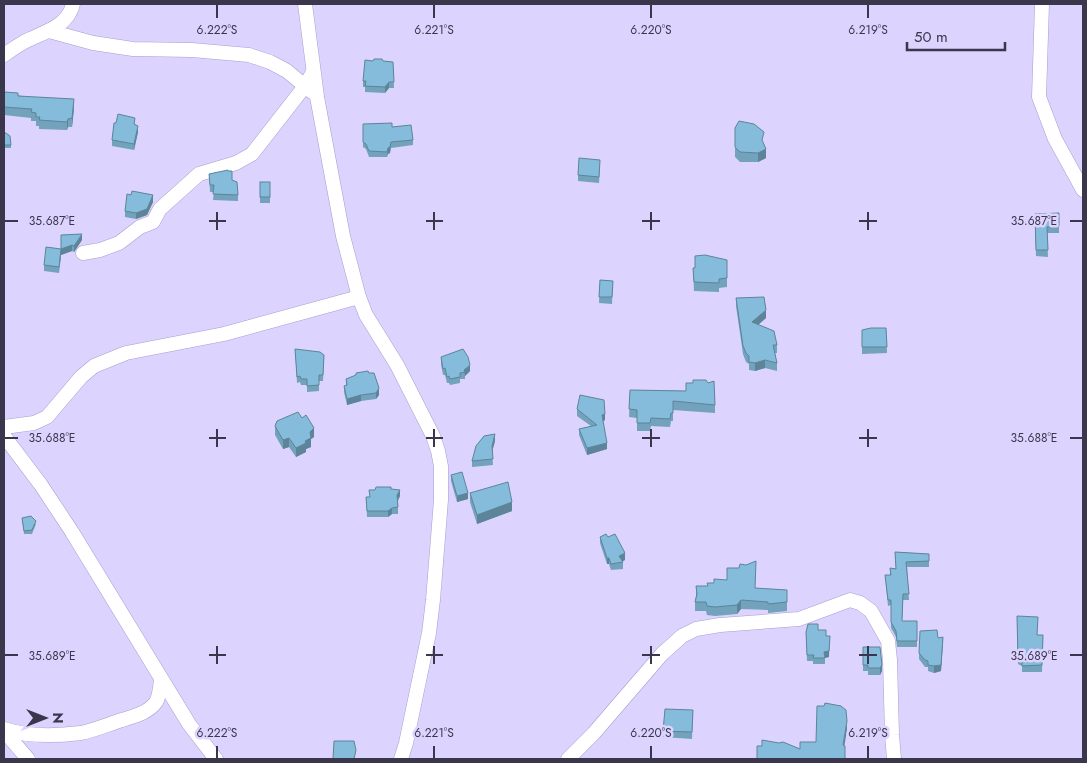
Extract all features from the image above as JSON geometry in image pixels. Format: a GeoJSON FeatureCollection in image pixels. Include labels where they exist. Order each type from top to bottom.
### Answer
{"type":"FeatureCollection","features":[{"type":"Feature","properties":{"kind":"street"},"geometry":{"type":"LineString","coordinates":[[4,55],[24,42],[49,31],[61,23],[71,13],[73,4]]}},
{"type":"Feature","properties":{"kind":"street"},"geometry":{"type":"LineString","coordinates":[[305,4],[317,97],[343,236],[359,297],[366,315],[397,365],[427,423],[438,451],[441,466],[433,600],[429,633],[401,759]]}},
{"type":"Feature","properties":{"kind":"street"},"geometry":{"type":"LineString","coordinates":[[1042,4],[1039,97],[1055,139],[1083,190]]}},
{"type":"Feature","properties":{"kind":"street"},"geometry":{"type":"LineString","coordinates":[[49,31],[93,43],[133,49],[192,50],[249,54],[287,71],[317,97]]}},
{"type":"Feature","properties":{"kind":"street"},"geometry":{"type":"LineString","coordinates":[[83,253],[100,250],[119,243],[140,227],[153,222],[160,209],[199,174],[236,163],[252,154],[305,86],[313,72]]}},
{"type":"Feature","properties":{"kind":"street"},"geometry":{"type":"LineString","coordinates":[[4,427],[34,423],[47,417],[81,377],[94,366],[126,353],[224,334],[359,297]]}},
{"type":"Feature","properties":{"kind":"street"},"geometry":{"type":"LineString","coordinates":[[4,436],[41,485],[72,532],[189,724],[216,759]]}},
{"type":"Feature","properties":{"kind":"street"},"geometry":{"type":"LineString","coordinates":[[568,759],[594,733],[662,654],[682,636],[696,629],[712,626],[799,619],[850,600],[860,603],[871,611],[888,642],[894,759]]}},
{"type":"Feature","properties":{"kind":"street"},"geometry":{"type":"LineString","coordinates":[[4,730],[27,734],[82,732],[138,715],[149,709],[156,702],[160,694],[161,679]]}},
{"type":"Feature","properties":{"kind":"street"},"geometry":{"type":"LineString","coordinates":[[4,730],[28,759]]}},
{"type":"Feature","properties":{"kind":"building"},"geometry":{"type":"Polygon","coordinates":[[[374,59],[393,62],[394,82],[389,82],[385,87],[365,86],[366,81],[363,81],[365,60],[373,61],[374,59]]]}},
{"type":"Feature","properties":{"kind":"building"},"geometry":{"type":"Polygon","coordinates":[[[4,92],[18,93],[18,96],[74,99],[72,118],[68,119],[67,122],[39,120],[40,117],[36,117],[36,113],[31,112],[32,109],[4,107],[4,92]]]}},
{"type":"Feature","properties":{"kind":"building"},"geometry":{"type":"Polygon","coordinates":[[[118,114],[135,118],[134,124],[138,126],[134,144],[112,140],[114,123],[116,123],[118,114]]]}},
{"type":"Feature","properties":{"kind":"building"},"geometry":{"type":"Polygon","coordinates":[[[739,121],[754,124],[764,132],[762,140],[766,149],[758,153],[740,152],[735,147],[735,128],[739,121]]]}},
{"type":"Feature","properties":{"kind":"building"},"geometry":{"type":"Polygon","coordinates":[[[392,123],[392,127],[411,125],[413,140],[391,142],[387,152],[369,151],[363,142],[363,124],[392,123]]]}},
{"type":"Feature","properties":{"kind":"building"},"geometry":{"type":"Polygon","coordinates":[[[4,133],[10,136],[11,145],[4,145],[4,133]]]}},
{"type":"Feature","properties":{"kind":"building"},"geometry":{"type":"Polygon","coordinates":[[[579,158],[600,160],[599,177],[578,175],[579,158]]]}},
{"type":"Feature","properties":{"kind":"building"},"geometry":{"type":"Polygon","coordinates":[[[228,170],[232,171],[232,180],[237,182],[238,195],[213,194],[214,185],[210,185],[209,174],[228,170]]]}},
{"type":"Feature","properties":{"kind":"building"},"geometry":{"type":"Polygon","coordinates":[[[260,182],[270,182],[270,197],[260,197],[260,182]]]}},
{"type":"Feature","properties":{"kind":"building"},"geometry":{"type":"Polygon","coordinates":[[[132,191],[153,195],[147,209],[136,213],[125,211],[127,194],[131,195],[132,191]]]}},
{"type":"Feature","properties":{"kind":"building"},"geometry":{"type":"Polygon","coordinates":[[[1059,213],[1059,226],[1047,227],[1048,250],[1036,250],[1035,214],[1059,213]]]}},
{"type":"Feature","properties":{"kind":"building"},"geometry":{"type":"Polygon","coordinates":[[[82,234],[74,246],[61,249],[61,235],[82,234]]]}},
{"type":"Feature","properties":{"kind":"building"},"geometry":{"type":"Polygon","coordinates":[[[46,247],[61,249],[59,267],[44,265],[46,247]]]}},
{"type":"Feature","properties":{"kind":"building"},"geometry":{"type":"Polygon","coordinates":[[[705,255],[727,260],[727,278],[719,279],[719,283],[694,282],[693,268],[695,268],[695,256],[705,255]]]}},
{"type":"Feature","properties":{"kind":"building"},"geometry":{"type":"Polygon","coordinates":[[[600,280],[613,281],[612,297],[599,297],[600,280]]]}},
{"type":"Feature","properties":{"kind":"building"},"geometry":{"type":"Polygon","coordinates":[[[764,297],[766,310],[752,322],[774,331],[777,345],[773,345],[777,363],[765,360],[755,363],[749,362],[749,356],[743,346],[736,298],[764,297]]]}},
{"type":"Feature","properties":{"kind":"building"},"geometry":{"type":"Polygon","coordinates":[[[886,328],[887,347],[862,347],[862,330],[886,328]]]}},
{"type":"Feature","properties":{"kind":"building"},"geometry":{"type":"Polygon","coordinates":[[[295,349],[320,352],[324,355],[323,375],[319,375],[319,385],[307,386],[307,379],[301,379],[300,376],[297,377],[295,349]]]}},
{"type":"Feature","properties":{"kind":"building"},"geometry":{"type":"Polygon","coordinates":[[[463,349],[470,365],[464,370],[465,372],[460,373],[460,377],[450,379],[449,376],[447,377],[445,368],[443,369],[441,357],[463,349]]]}},
{"type":"Feature","properties":{"kind":"building"},"geometry":{"type":"Polygon","coordinates":[[[368,371],[369,373],[374,373],[379,388],[376,393],[347,399],[344,386],[347,385],[346,379],[356,375],[356,373],[368,371]]]}},
{"type":"Feature","properties":{"kind":"building"},"geometry":{"type":"Polygon","coordinates":[[[693,380],[706,380],[708,383],[714,381],[715,405],[673,401],[673,413],[671,413],[670,419],[651,418],[650,423],[637,423],[637,410],[629,409],[630,390],[686,391],[686,383],[693,383],[693,380]]]}},
{"type":"Feature","properties":{"kind":"building"},"geometry":{"type":"Polygon","coordinates":[[[580,395],[604,400],[605,414],[602,415],[607,443],[587,448],[579,429],[597,425],[577,409],[580,395]]]}},
{"type":"Feature","properties":{"kind":"building"},"geometry":{"type":"Polygon","coordinates":[[[298,412],[302,418],[306,415],[314,428],[310,432],[311,438],[296,448],[289,438],[283,440],[275,426],[277,421],[298,412]]]}},
{"type":"Feature","properties":{"kind":"building"},"geometry":{"type":"Polygon","coordinates":[[[495,434],[492,446],[493,459],[472,461],[476,446],[484,436],[495,434]]]}},
{"type":"Feature","properties":{"kind":"building"},"geometry":{"type":"Polygon","coordinates":[[[462,472],[468,493],[457,496],[451,475],[462,472]]]}},
{"type":"Feature","properties":{"kind":"building"},"geometry":{"type":"Polygon","coordinates":[[[508,482],[512,502],[477,515],[470,493],[508,482]]]}},
{"type":"Feature","properties":{"kind":"building"},"geometry":{"type":"Polygon","coordinates":[[[376,487],[391,487],[391,489],[400,490],[397,495],[398,507],[388,511],[367,511],[366,497],[370,497],[369,490],[375,490],[376,487]]]}},
{"type":"Feature","properties":{"kind":"building"},"geometry":{"type":"Polygon","coordinates":[[[31,516],[36,521],[32,530],[24,531],[22,518],[31,516]]]}},
{"type":"Feature","properties":{"kind":"building"},"geometry":{"type":"Polygon","coordinates":[[[606,534],[608,537],[615,534],[625,553],[619,556],[623,562],[611,564],[609,558],[607,558],[600,537],[606,534]]]}},
{"type":"Feature","properties":{"kind":"building"},"geometry":{"type":"Polygon","coordinates":[[[895,552],[929,554],[929,561],[906,562],[909,594],[903,594],[902,621],[917,621],[917,641],[897,641],[896,631],[891,622],[891,600],[888,600],[885,575],[891,575],[890,568],[896,569],[895,552]]]}},
{"type":"Feature","properties":{"kind":"building"},"geometry":{"type":"Polygon","coordinates":[[[756,561],[755,588],[787,590],[787,602],[768,604],[768,602],[741,600],[737,605],[715,607],[707,606],[706,602],[695,602],[696,586],[708,586],[707,583],[714,583],[714,579],[727,580],[727,568],[739,568],[740,564],[746,565],[756,561]]]}},
{"type":"Feature","properties":{"kind":"building"},"geometry":{"type":"Polygon","coordinates":[[[1017,616],[1038,617],[1037,635],[1043,635],[1042,665],[1022,666],[1022,660],[1018,658],[1017,616]]]}},
{"type":"Feature","properties":{"kind":"building"},"geometry":{"type":"Polygon","coordinates":[[[808,624],[818,624],[818,630],[826,630],[826,636],[830,636],[829,651],[824,652],[825,658],[813,658],[814,655],[807,655],[806,632],[808,624]]]}},
{"type":"Feature","properties":{"kind":"building"},"geometry":{"type":"Polygon","coordinates":[[[937,630],[938,638],[943,637],[941,665],[928,665],[928,661],[919,653],[920,631],[937,630]]]}},
{"type":"Feature","properties":{"kind":"building"},"geometry":{"type":"Polygon","coordinates":[[[863,647],[880,647],[882,665],[880,668],[868,668],[868,665],[863,665],[863,647]]]}},
{"type":"Feature","properties":{"kind":"building"},"geometry":{"type":"Polygon","coordinates":[[[825,703],[841,706],[846,710],[847,721],[843,745],[845,746],[845,759],[757,759],[757,746],[762,746],[762,740],[783,742],[800,749],[800,742],[816,742],[817,706],[824,706],[825,703]]]}},
{"type":"Feature","properties":{"kind":"building"},"geometry":{"type":"Polygon","coordinates":[[[665,709],[693,710],[692,732],[663,731],[665,709]]]}},
{"type":"Feature","properties":{"kind":"building"},"geometry":{"type":"Polygon","coordinates":[[[334,741],[354,741],[356,750],[354,759],[333,759],[334,741]]]}}]}
